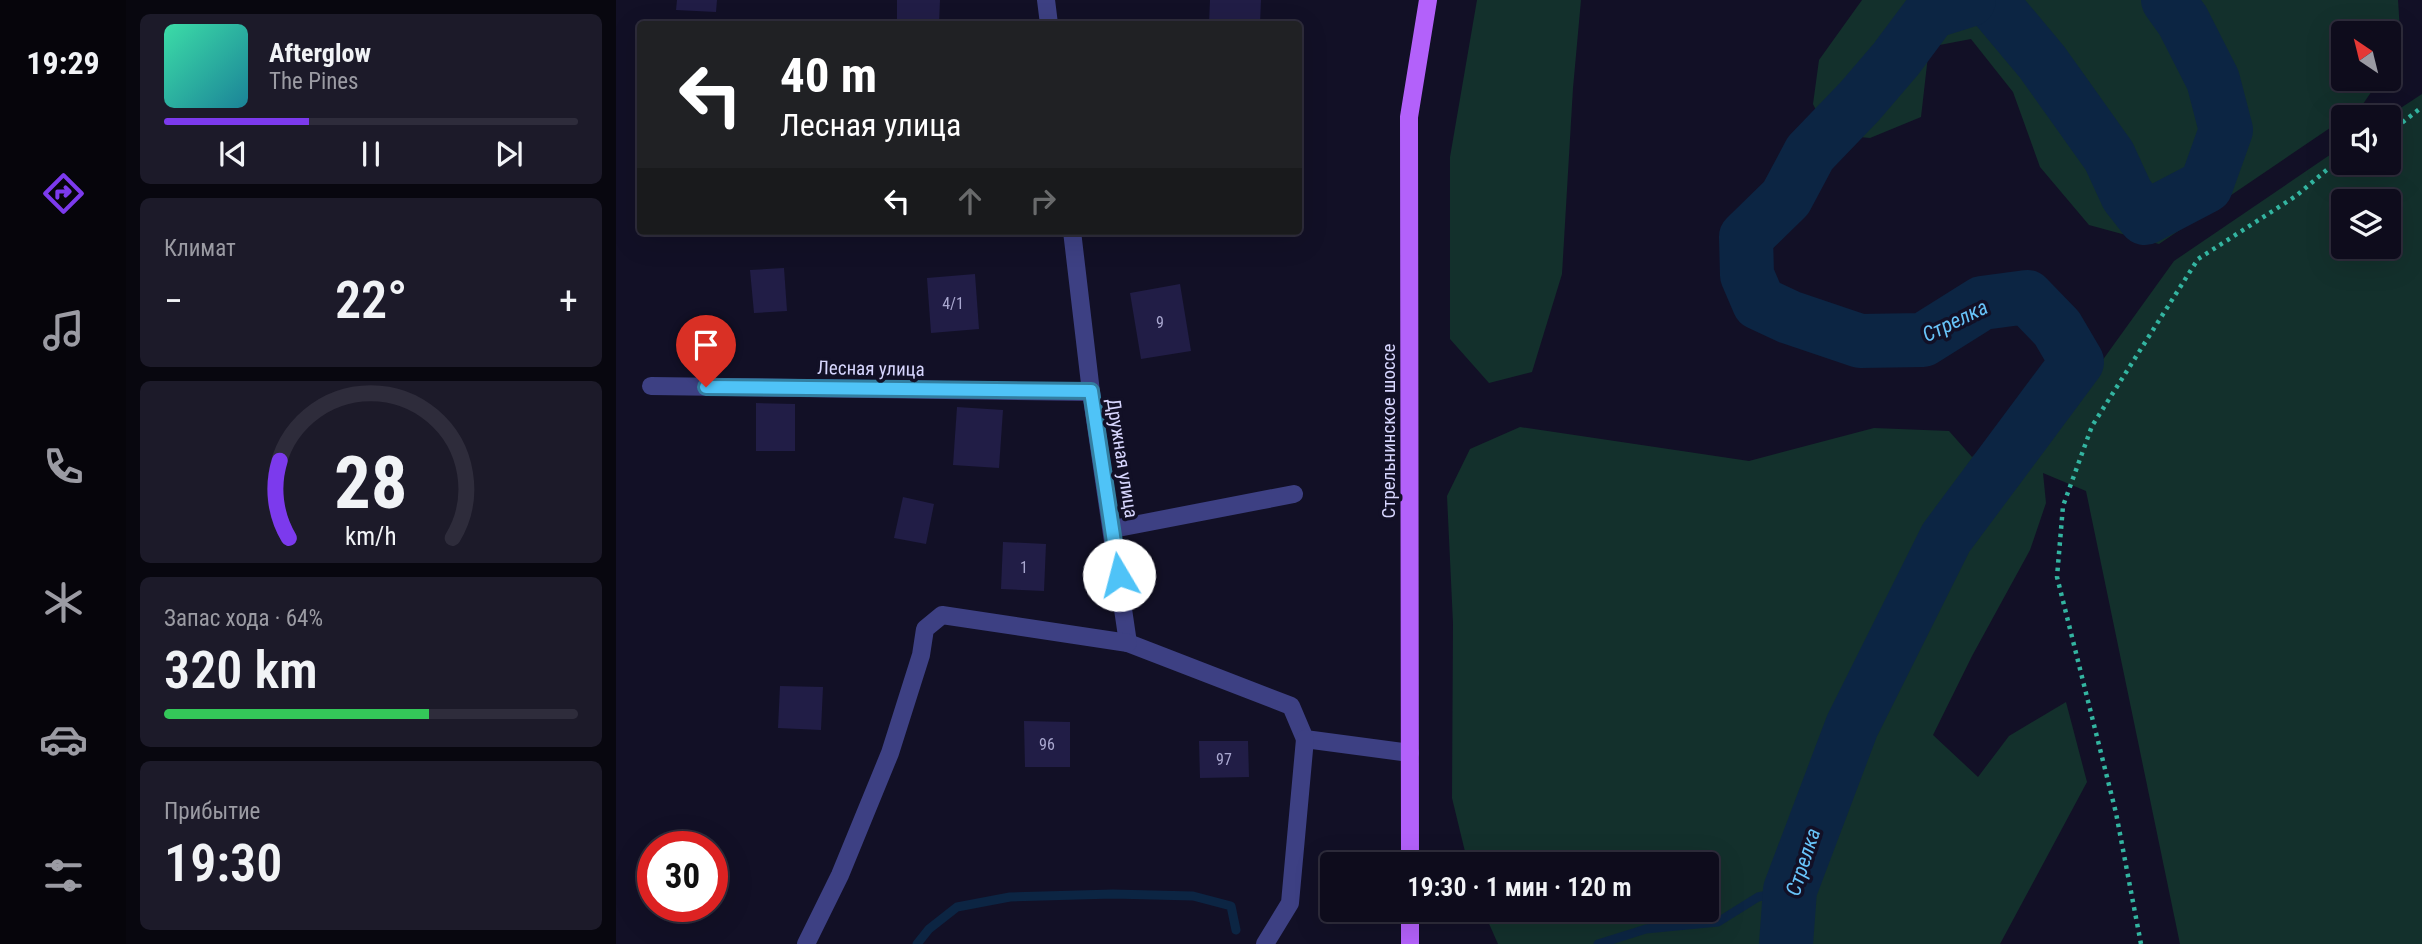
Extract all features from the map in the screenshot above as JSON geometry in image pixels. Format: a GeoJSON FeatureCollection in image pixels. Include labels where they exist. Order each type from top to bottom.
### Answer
{"type":"FeatureCollection","features":[{"type":"Feature","properties":{"kind":"main road","name":"Стрельнинское шоссе"},"geometry":{"type":"LineString","coordinates":[[1410,852],[1409,117],[1428,0]]}},
{"type":"Feature","properties":{"kind":"main road"},"geometry":{"type":"LineString","coordinates":[[1410,922],[1410,944]]}},
{"type":"Feature","properties":{"kind":"street"},"geometry":{"type":"LineString","coordinates":[[1046,0],[1049,21]]}},
{"type":"Feature","properties":{"kind":"street","name":"Дружная улица"},"geometry":{"type":"LineString","coordinates":[[1072,235],[1091,391],[1128,643]]}},
{"type":"Feature","properties":{"kind":"street","name":"Лесная улица"},"geometry":{"type":"LineString","coordinates":[[652,386],[1091,391]]}},
{"type":"Feature","properties":{"kind":"street"},"geometry":{"type":"LineString","coordinates":[[1113,529],[1294,494]]}},
{"type":"Feature","properties":{"kind":"street"},"geometry":{"type":"LineString","coordinates":[[806,944],[840,875],[891,752],[920,655],[925,629],[942,614],[1128,643],[1291,706],[1305,738],[1290,903],[1265,944]]}},
{"type":"Feature","properties":{"kind":"street"},"geometry":{"type":"LineString","coordinates":[[1305,738],[1410,753]]}},
{"type":"Feature","properties":{"kind":"path"},"geometry":{"type":"LineString","coordinates":[[2401,124],[2422,107]]}},
{"type":"Feature","properties":{"kind":"path"},"geometry":{"type":"LineString","coordinates":[[2141,944],[2116,813],[2057,577],[2063,506],[2092,426],[2199,259],[2295,197],[2331,166]]}},
{"type":"Feature","properties":{"kind":"green space"},"geometry":{"type":"Polygon","coordinates":[[[1477,0],[1581,0],[1562,274],[1532,372],[1489,383],[1450,339],[1450,157],[1477,0]]]}},
{"type":"Feature","properties":{"kind":"green space"},"geometry":{"type":"Polygon","coordinates":[[[1862,0],[2398,0],[2399,21],[2331,21],[2331,91],[2372,91],[2362,105],[2331,105],[2331,127],[2159,244],[2089,225],[2040,167],[2013,92],[1971,39],[1929,47],[1921,117],[1870,138],[1828,134],[1813,104],[1819,60],[1862,0]]]}},
{"type":"Feature","properties":{"kind":"green space"},"geometry":{"type":"Polygon","coordinates":[[[2422,94],[2422,944],[2180,944],[2086,491],[2043,473],[2046,503],[2030,550],[1972,656],[1933,735],[1978,777],[2009,736],[2066,702],[2087,782],[2000,944],[1498,944],[1488,922],[1719,922],[1719,852],[1465,852],[1452,798],[1453,623],[1447,496],[1470,449],[1520,427],[1749,461],[1874,428],[1949,431],[1972,457],[2029,403],[2089,379],[2174,261],[2331,154],[2331,175],[2401,175],[2401,108],[2422,94]]]}},
{"type":"Feature","properties":{"kind":"building"},"geometry":{"type":"Polygon","coordinates":[[[677,0],[717,0],[716,12],[676,10],[677,0]]]}},
{"type":"Feature","properties":{"kind":"building"},"geometry":{"type":"Polygon","coordinates":[[[897,0],[940,0],[939,21],[897,21],[897,0]]]}},
{"type":"Feature","properties":{"kind":"building"},"geometry":{"type":"Polygon","coordinates":[[[1210,0],[1261,0],[1260,21],[1209,21],[1210,0]]]}},
{"type":"Feature","properties":{"kind":"building"},"geometry":{"type":"Polygon","coordinates":[[[784,268],[787,311],[754,313],[750,270],[784,268]]]}},
{"type":"Feature","properties":{"kind":"building"},"geometry":{"type":"Polygon","coordinates":[[[975,274],[979,329],[931,333],[927,278],[975,274]]]}},
{"type":"Feature","properties":{"kind":"building"},"geometry":{"type":"Polygon","coordinates":[[[1180,284],[1191,351],[1141,359],[1130,293],[1180,284]]]}},
{"type":"Feature","properties":{"kind":"building"},"geometry":{"type":"Polygon","coordinates":[[[756,403],[795,404],[795,451],[756,451],[756,403]]]}},
{"type":"Feature","properties":{"kind":"building"},"geometry":{"type":"Polygon","coordinates":[[[957,407],[1003,410],[999,468],[953,465],[957,407]]]}},
{"type":"Feature","properties":{"kind":"building"},"geometry":{"type":"Polygon","coordinates":[[[903,497],[934,504],[926,544],[894,538],[903,497]]]}},
{"type":"Feature","properties":{"kind":"building"},"geometry":{"type":"Polygon","coordinates":[[[1003,542],[1046,544],[1044,591],[1001,589],[1003,542]]]}},
{"type":"Feature","properties":{"kind":"building"},"geometry":{"type":"Polygon","coordinates":[[[780,686],[823,687],[821,730],[778,728],[780,686]]]}},
{"type":"Feature","properties":{"kind":"building"},"geometry":{"type":"Polygon","coordinates":[[[1024,721],[1070,722],[1070,767],[1025,767],[1024,721]]]}},
{"type":"Feature","properties":{"kind":"building"},"geometry":{"type":"Polygon","coordinates":[[[1199,741],[1248,741],[1249,777],[1200,778],[1199,741]]]}},
{"type":"Feature","properties":{"kind":"waterway","name":"Стрелка"},"geometry":{"type":"LineString","coordinates":[[1786,944],[1790,890],[1852,726],[1946,538],[2077,362],[2057,328],[2027,297],[1982,303],[1923,340],[1860,341],[1789,317],[1759,303],[1747,275],[1746,237],[1786,198],[1810,153],[1860,101],[1931,12],[1969,0]]}},
{"type":"Feature","properties":{"kind":"waterway","name":"Стрелка"},"geometry":{"type":"LineString","coordinates":[[1990,0],[2042,62],[2109,156],[2127,195],[2145,218],[2206,186],[2226,130],[2213,80],[2183,21],[2168,0]]}},
{"type":"Feature","properties":{"kind":"waterway"},"geometry":{"type":"LineString","coordinates":[[1598,944],[1646,929],[1718,922],[1758,897],[1790,890]]}},
{"type":"Feature","properties":{"kind":"waterway"},"geometry":{"type":"LineString","coordinates":[[917,944],[929,929],[957,907],[1010,897],[1113,894],[1193,896],[1231,906],[1236,930]]}},
{"type":"Feature","properties":{"kind":"route"},"geometry":{"type":"LineString","coordinates":[[706,387],[1091,391],[1119,575]]}}]}
